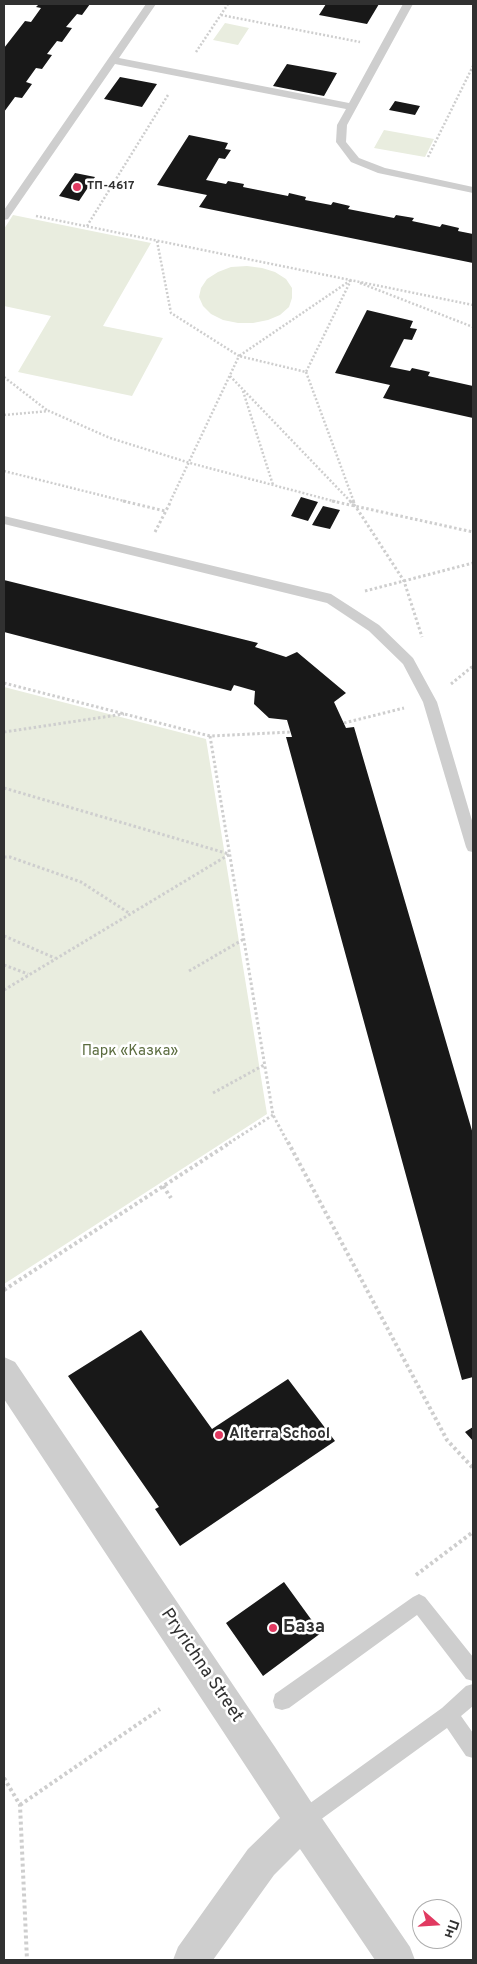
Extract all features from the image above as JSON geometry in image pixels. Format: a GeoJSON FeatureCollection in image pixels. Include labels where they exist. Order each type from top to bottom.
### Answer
{"type":"FeatureCollection","features":[{"type":"Feature","properties":{"kind":"street","name":"Pryrichna Street"},"geometry":{"type":"LineString","coordinates":[[4,1372],[263,1759],[302,1821],[397,1960]]}},
{"type":"Feature","properties":{"kind":"street"},"geometry":{"type":"LineString","coordinates":[[191,1960],[261,1862],[302,1821]]}},
{"type":"Feature","properties":{"kind":"lane"},"geometry":{"type":"LineString","coordinates":[[6,213],[151,4]]}},
{"type":"Feature","properties":{"kind":"lane"},"geometry":{"type":"LineString","coordinates":[[408,4],[342,125],[341,142],[355,160],[382,171],[473,190]]}},
{"type":"Feature","properties":{"kind":"lane"},"geometry":{"type":"LineString","coordinates":[[112,60],[352,107]]}},
{"type":"Feature","properties":{"kind":"lane"},"geometry":{"type":"LineString","coordinates":[[4,520],[331,599],[374,628],[408,660],[430,702],[473,847]]}},
{"type":"Feature","properties":{"kind":"lane"},"geometry":{"type":"LineString","coordinates":[[282,1701],[420,1603],[473,1672]]}},
{"type":"Feature","properties":{"kind":"lane"},"geometry":{"type":"LineString","coordinates":[[302,1821],[449,1715],[473,1693]]}},
{"type":"Feature","properties":{"kind":"lane"},"geometry":{"type":"LineString","coordinates":[[449,1715],[473,1749]]}},
{"type":"Feature","properties":{"kind":"path"},"geometry":{"type":"LineString","coordinates":[[87,226],[181,74],[228,4]]}},
{"type":"Feature","properties":{"kind":"path"},"geometry":{"type":"LineString","coordinates":[[221,15],[384,47]]}},
{"type":"Feature","properties":{"kind":"path"},"geometry":{"type":"LineString","coordinates":[[418,178],[473,66]]}},
{"type":"Feature","properties":{"kind":"path"},"geometry":{"type":"LineString","coordinates":[[6,213],[87,226],[473,305]]}},
{"type":"Feature","properties":{"kind":"path"},"geometry":{"type":"LineString","coordinates":[[157,240],[170,314],[239,356],[306,372]]}},
{"type":"Feature","properties":{"kind":"path"},"geometry":{"type":"LineString","coordinates":[[351,280],[473,327]]}},
{"type":"Feature","properties":{"kind":"path"},"geometry":{"type":"LineString","coordinates":[[144,554],[190,463],[239,356],[351,280]]}},
{"type":"Feature","properties":{"kind":"path"},"geometry":{"type":"LineString","coordinates":[[351,280],[306,372],[356,507]]}},
{"type":"Feature","properties":{"kind":"path"},"geometry":{"type":"LineString","coordinates":[[230,376],[356,507],[404,581],[421,629],[422,638]]}},
{"type":"Feature","properties":{"kind":"path"},"geometry":{"type":"LineString","coordinates":[[4,377],[49,411],[110,438],[190,463],[356,507],[473,532]]}},
{"type":"Feature","properties":{"kind":"path"},"geometry":{"type":"LineString","coordinates":[[242,389],[273,485]]}},
{"type":"Feature","properties":{"kind":"path"},"geometry":{"type":"LineString","coordinates":[[4,415],[49,411]]}},
{"type":"Feature","properties":{"kind":"path"},"geometry":{"type":"LineString","coordinates":[[4,472],[166,511]]}},
{"type":"Feature","properties":{"kind":"path"},"geometry":{"type":"LineString","coordinates":[[331,599],[473,563]]}},
{"type":"Feature","properties":{"kind":"path"},"geometry":{"type":"LineString","coordinates":[[4,683],[210,736],[290,732]]}},
{"type":"Feature","properties":{"kind":"path"},"geometry":{"type":"LineString","coordinates":[[344,723],[430,702]]}},
{"type":"Feature","properties":{"kind":"path"},"geometry":{"type":"LineString","coordinates":[[4,732],[126,714]]}},
{"type":"Feature","properties":{"kind":"path"},"geometry":{"type":"LineString","coordinates":[[210,736],[273,1115],[447,1440],[473,1468]]}},
{"type":"Feature","properties":{"kind":"path"},"geometry":{"type":"LineString","coordinates":[[4,788],[230,854]]}},
{"type":"Feature","properties":{"kind":"path"},"geometry":{"type":"LineString","coordinates":[[4,990],[230,854]]}},
{"type":"Feature","properties":{"kind":"path"},"geometry":{"type":"LineString","coordinates":[[4,857],[10,857],[82,882],[130,913]]}},
{"type":"Feature","properties":{"kind":"path"},"geometry":{"type":"LineString","coordinates":[[4,936],[55,958]]}},
{"type":"Feature","properties":{"kind":"path"},"geometry":{"type":"LineString","coordinates":[[189,971],[244,939]]}},
{"type":"Feature","properties":{"kind":"path"},"geometry":{"type":"LineString","coordinates":[[4,965],[29,975]]}},
{"type":"Feature","properties":{"kind":"path"},"geometry":{"type":"LineString","coordinates":[[213,1093],[264,1065]]}},
{"type":"Feature","properties":{"kind":"path"},"geometry":{"type":"LineString","coordinates":[[4,1290],[273,1115]]}},
{"type":"Feature","properties":{"kind":"path"},"geometry":{"type":"LineString","coordinates":[[163,1186],[171,1198]]}},
{"type":"Feature","properties":{"kind":"path"},"geometry":{"type":"LineString","coordinates":[[413,1577],[473,1532]]}},
{"type":"Feature","properties":{"kind":"path"},"geometry":{"type":"LineString","coordinates":[[20,1805],[160,1709]]}},
{"type":"Feature","properties":{"kind":"path"},"geometry":{"type":"LineString","coordinates":[[4,1778],[20,1805],[27,1960]]}},
{"type":"Feature","properties":{"kind":"green space"},"geometry":{"type":"Polygon","coordinates":[[[225,23],[249,28],[238,45],[213,40],[225,23]]]}},
{"type":"Feature","properties":{"kind":"green space"},"geometry":{"type":"Polygon","coordinates":[[[384,130],[434,139],[425,157],[374,148],[384,130]]]}},
{"type":"Feature","properties":{"kind":"green space"},"geometry":{"type":"Polygon","coordinates":[[[13,215],[151,243],[103,326],[163,338],[132,396],[18,372],[51,316],[4,306],[4,229],[13,215]]]}},
{"type":"Feature","properties":{"kind":"green space"},"geometry":{"type":"Polygon","coordinates":[[[247,266],[275,272],[286,279],[292,288],[292,298],[289,307],[280,315],[253,323],[223,320],[211,314],[203,306],[199,297],[201,288],[207,279],[231,267],[247,266]]]}},
{"type":"Feature","properties":{"kind":"green space","name":"Парк «Казка»"},"geometry":{"type":"Polygon","coordinates":[[[4,687],[206,739],[267,1114],[4,1284],[4,687]]]}},
{"type":"Feature","properties":{"kind":"building"},"geometry":{"type":"Polygon","coordinates":[[[39,4],[90,4],[82,15],[77,14],[66,27],[72,28],[62,42],[57,41],[47,54],[52,55],[42,69],[36,68],[26,82],[32,84],[22,98],[15,97],[4,112],[4,48],[25,21],[31,22],[41,8],[36,7],[39,4]]]}},
{"type":"Feature","properties":{"kind":"building"},"geometry":{"type":"Polygon","coordinates":[[[326,4],[379,4],[367,24],[319,15],[326,4]]]}},
{"type":"Feature","properties":{"kind":"building"},"geometry":{"type":"Polygon","coordinates":[[[287,64],[337,73],[324,96],[273,86],[287,64]]]}},
{"type":"Feature","properties":{"kind":"building"},"geometry":{"type":"Polygon","coordinates":[[[120,77],[157,84],[142,107],[104,99],[120,77]]]}},
{"type":"Feature","properties":{"kind":"building"},"geometry":{"type":"Polygon","coordinates":[[[395,101],[420,106],[415,115],[389,110],[395,101]]]}},
{"type":"Feature","properties":{"kind":"building"},"geometry":{"type":"Polygon","coordinates":[[[189,135],[228,143],[225,149],[231,150],[225,159],[219,158],[206,180],[226,184],[228,181],[244,184],[243,187],[288,196],[289,193],[306,197],[305,200],[331,205],[333,202],[350,206],[348,209],[394,218],[396,215],[414,218],[412,221],[440,227],[442,224],[459,228],[458,231],[473,234],[473,263],[199,207],[207,195],[157,185],[189,135]]]}},
{"type":"Feature","properties":{"kind":"building","name":"ТП-4617"},"geometry":{"type":"Polygon","coordinates":[[[75,173],[95,177],[79,201],[59,196],[75,173]]]}},
{"type":"Feature","properties":{"kind":"building"},"geometry":{"type":"Polygon","coordinates":[[[367,310],[413,321],[410,328],[417,329],[412,340],[404,339],[390,367],[410,371],[412,368],[430,372],[428,376],[473,386],[473,418],[383,398],[390,385],[335,373],[367,310]]]}},
{"type":"Feature","properties":{"kind":"building"},"geometry":{"type":"Polygon","coordinates":[[[301,497],[318,502],[308,521],[291,516],[301,497]]]}},
{"type":"Feature","properties":{"kind":"building"},"geometry":{"type":"Polygon","coordinates":[[[323,506],[340,510],[330,529],[312,525],[323,506]]]}},
{"type":"Feature","properties":{"kind":"building"},"geometry":{"type":"Polygon","coordinates":[[[4,580],[258,643],[255,647],[286,657],[297,652],[346,693],[334,702],[346,728],[354,727],[473,1134],[473,1377],[462,1380],[286,737],[292,737],[287,720],[269,718],[254,704],[255,691],[234,685],[231,691],[4,632],[4,580]]]}},
{"type":"Feature","properties":{"kind":"building","name":"Alterra School"},"geometry":{"type":"Polygon","coordinates":[[[141,1330],[212,1429],[288,1379],[335,1441],[180,1546],[155,1509],[159,1507],[68,1376],[141,1330]]]}},
{"type":"Feature","properties":{"kind":"building"},"geometry":{"type":"Polygon","coordinates":[[[473,1427],[473,1441],[465,1432],[473,1427]]]}},
{"type":"Feature","properties":{"kind":"building","name":"База"},"geometry":{"type":"Polygon","coordinates":[[[284,1582],[321,1633],[263,1676],[226,1623],[284,1582]]]}},
{"type":"Feature","properties":{"kind":"place","name":"ТП-4617"},"geometry":{"type":"Point","coordinates":[77,187]}},
{"type":"Feature","properties":{"kind":"place","name":"Alterra School"},"geometry":{"type":"Point","coordinates":[219,1435]}},
{"type":"Feature","properties":{"kind":"place","name":"База"},"geometry":{"type":"Point","coordinates":[273,1628]}}]}
